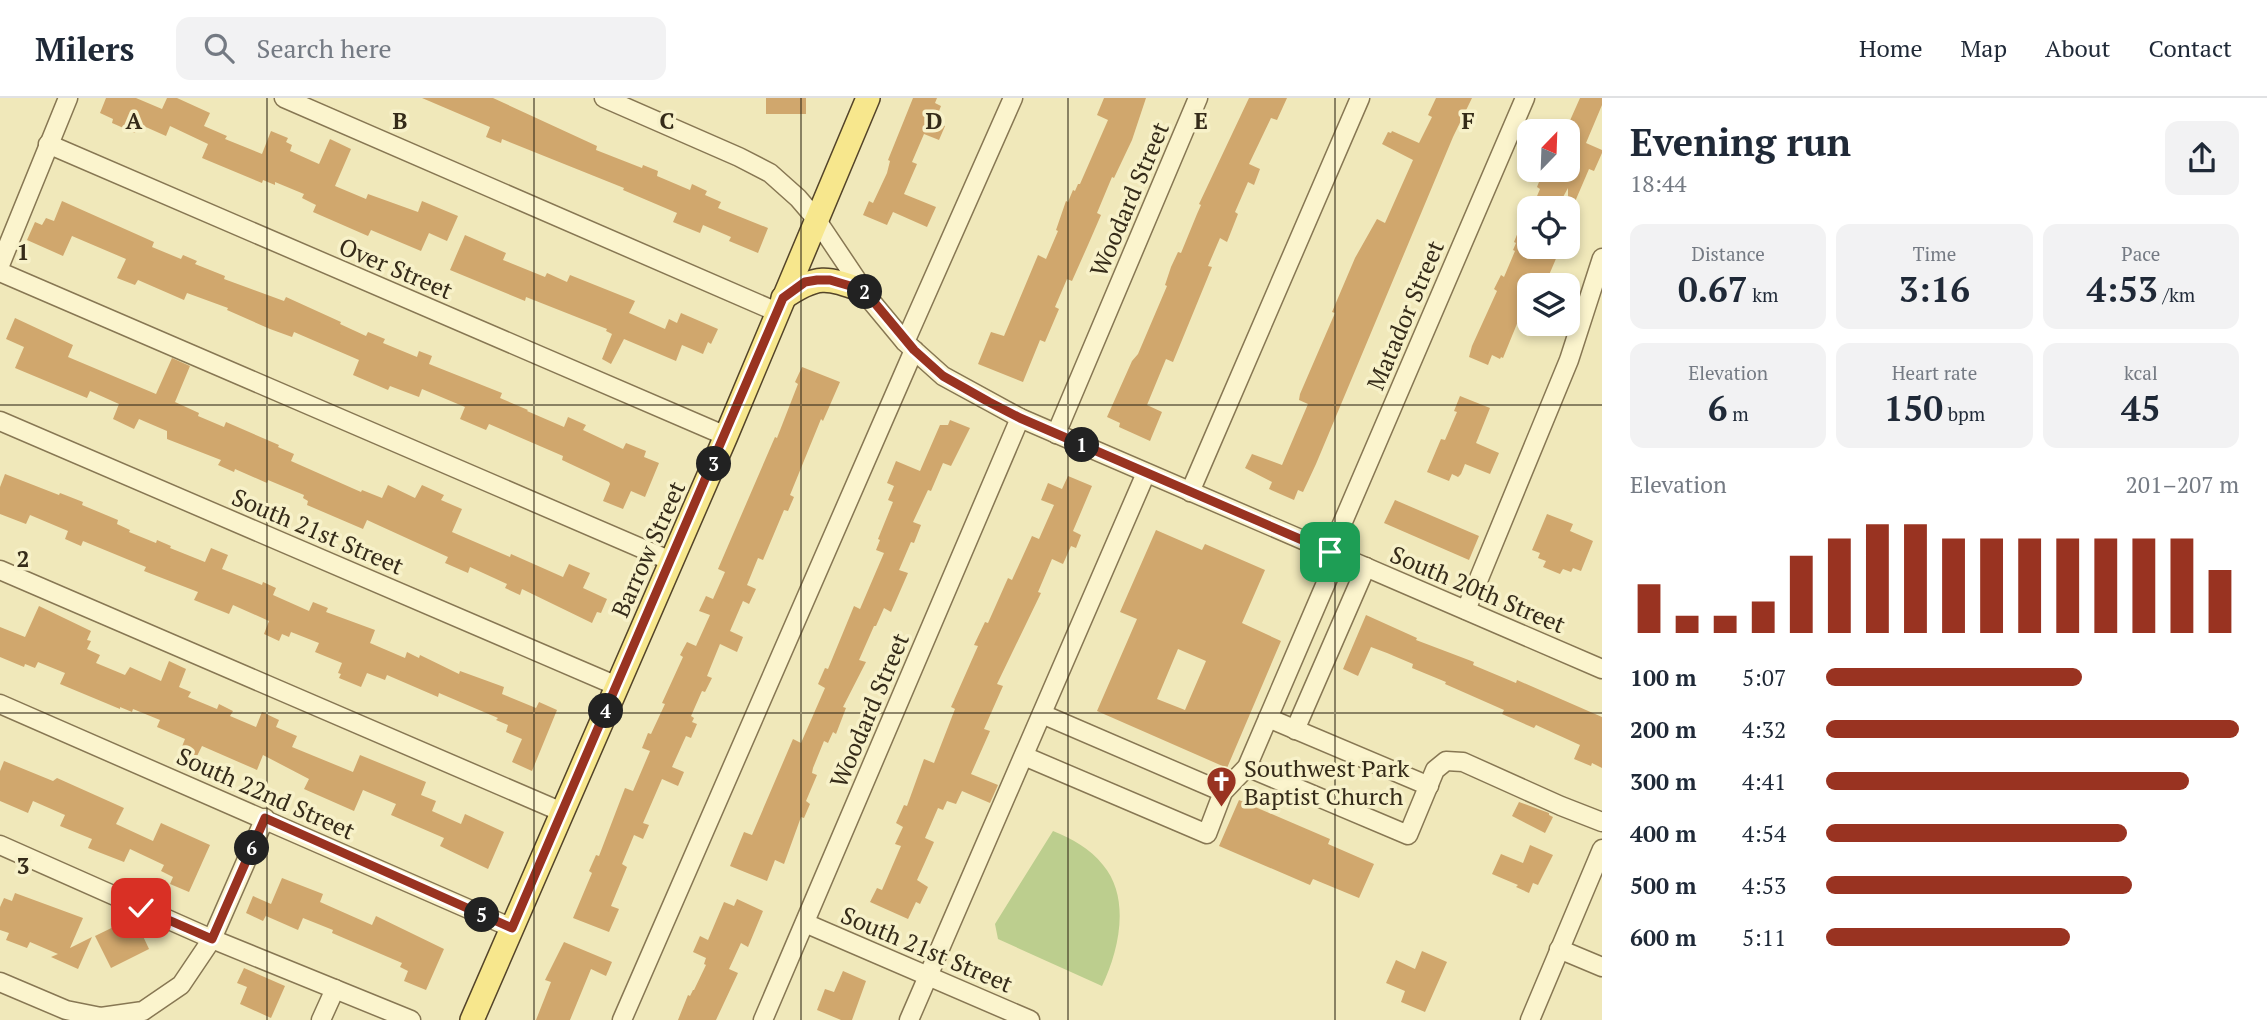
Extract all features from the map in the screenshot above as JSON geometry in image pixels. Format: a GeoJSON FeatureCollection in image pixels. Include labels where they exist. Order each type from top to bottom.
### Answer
{"type":"FeatureCollection","features":[{"type":"Feature","properties":{"kind":"main road","name":"Barrow Street"},"geometry":{"type":"LineString","coordinates":[[472,1020],[726,436],[868,98]]}},
{"type":"Feature","properties":{"kind":"main road"},"geometry":{"type":"LineString","coordinates":[[780,305],[805,282],[830,280],[864,290]]}},
{"type":"Feature","properties":{"kind":"street"},"geometry":{"type":"LineString","coordinates":[[0,265],[68,98]]}},
{"type":"Feature","properties":{"kind":"street"},"geometry":{"type":"LineString","coordinates":[[284,98],[780,305]]}},
{"type":"Feature","properties":{"kind":"street","name":"South 20th Street"},"geometry":{"type":"LineString","coordinates":[[604,98],[770,173],[816,219],[864,290],[910,346],[943,376],[1020,418],[1602,669]]}},
{"type":"Feature","properties":{"kind":"street"},"geometry":{"type":"LineString","coordinates":[[622,1020],[1013,98]]}},
{"type":"Feature","properties":{"kind":"street","name":"Woodard Street"},"geometry":{"type":"LineString","coordinates":[[1056,434],[1198,98]]}},
{"type":"Feature","properties":{"kind":"street"},"geometry":{"type":"LineString","coordinates":[[1190,492],[1360,98]]}},
{"type":"Feature","properties":{"kind":"street","name":"Matador Street"},"geometry":{"type":"LineString","coordinates":[[1247,767],[1525,98]]}},
{"type":"Feature","properties":{"kind":"street","name":"Over Street"},"geometry":{"type":"LineString","coordinates":[[48,144],[726,436]]}},
{"type":"Feature","properties":{"kind":"street"},"geometry":{"type":"LineString","coordinates":[[1466,610],[1569,360],[1602,258]]}},
{"type":"Feature","properties":{"kind":"street"},"geometry":{"type":"LineString","coordinates":[[0,272],[671,561]]}},
{"type":"Feature","properties":{"kind":"street","name":"Woodard Street"},"geometry":{"type":"LineString","coordinates":[[763,1020],[1020,418]]}},
{"type":"Feature","properties":{"kind":"street","name":"South 21st Street"},"geometry":{"type":"LineString","coordinates":[[0,421],[617,685]]}},
{"type":"Feature","properties":{"kind":"street"},"geometry":{"type":"LineString","coordinates":[[909,1020],[1146,473]]}},
{"type":"Feature","properties":{"kind":"street"},"geometry":{"type":"LineString","coordinates":[[1295,730],[1366,567]]}},
{"type":"Feature","properties":{"kind":"street"},"geometry":{"type":"LineString","coordinates":[[0,570],[562,812]]}},
{"type":"Feature","properties":{"kind":"street","name":"South 22nd Street"},"geometry":{"type":"LineString","coordinates":[[0,704],[512,928]]}},
{"type":"Feature","properties":{"kind":"street"},"geometry":{"type":"LineString","coordinates":[[1042,714],[1223,792]]}},
{"type":"Feature","properties":{"kind":"street"},"geometry":{"type":"LineString","coordinates":[[1268,719],[1429,786]]}},
{"type":"Feature","properties":{"kind":"street"},"geometry":{"type":"LineString","coordinates":[[1024,756],[1207,834],[1223,792],[1247,767],[1408,835],[1435,770],[1446,761],[1463,762],[1602,822]]}},
{"type":"Feature","properties":{"kind":"street"},"geometry":{"type":"LineString","coordinates":[[0,982],[66,1010],[101,1017],[143,1011],[181,985],[212,939],[265,818]]}},
{"type":"Feature","properties":{"kind":"street"},"geometry":{"type":"LineString","coordinates":[[0,845],[212,939],[411,1020]]}},
{"type":"Feature","properties":{"kind":"street"},"geometry":{"type":"LineString","coordinates":[[1530,1020],[1602,849]]}},
{"type":"Feature","properties":{"kind":"street","name":"South 21st Street"},"geometry":{"type":"LineString","coordinates":[[805,923],[1030,1020]]}},
{"type":"Feature","properties":{"kind":"street"},"geometry":{"type":"LineString","coordinates":[[1559,949],[1602,967]]}},
{"type":"Feature","properties":{"kind":"street"},"geometry":{"type":"LineString","coordinates":[[321,1020],[335,989]]}},
{"type":"Feature","properties":{"kind":"green space"},"geometry":{"type":"Polygon","coordinates":[[[1053,831],[1092,854],[1112,878],[1117,893],[1117,941],[1102,986],[998,939],[995,924],[1053,831]]]}},
{"type":"Feature","properties":{"kind":"building"},"geometry":{"type":"Polygon","coordinates":[[[106,98],[136,98],[162,109],[167,98],[177,98],[210,113],[204,126],[227,136],[225,139],[262,154],[271,131],[288,138],[286,142],[292,145],[290,151],[319,164],[330,139],[351,149],[335,186],[366,199],[368,194],[418,212],[422,201],[458,216],[447,241],[429,233],[421,251],[371,230],[368,236],[313,212],[316,205],[302,198],[304,194],[275,182],[275,185],[263,180],[262,183],[202,158],[208,144],[170,126],[166,136],[139,124],[135,133],[112,123],[113,119],[100,113],[106,98]]]}},
{"type":"Feature","properties":{"kind":"building"},"geometry":{"type":"Polygon","coordinates":[[[422,98],[493,98],[597,146],[596,150],[642,168],[643,165],[658,171],[657,176],[690,190],[692,184],[707,191],[705,195],[721,202],[718,208],[768,228],[758,253],[729,241],[731,237],[703,225],[700,233],[673,222],[677,213],[623,190],[624,188],[502,139],[501,143],[486,137],[490,127],[422,98]]]}},
{"type":"Feature","properties":{"kind":"building"},"geometry":{"type":"Polygon","coordinates":[[[766,98],[806,98],[806,114],[766,114],[766,98]]]}},
{"type":"Feature","properties":{"kind":"building"},"geometry":{"type":"Polygon","coordinates":[[[913,98],[937,98],[935,103],[941,106],[935,121],[945,126],[939,140],[924,134],[912,162],[917,164],[904,194],[936,207],[927,227],[893,212],[887,225],[863,215],[869,201],[873,203],[887,173],[888,160],[913,98]]]}},
{"type":"Feature","properties":{"kind":"building"},"geometry":{"type":"Polygon","coordinates":[[[1104,98],[1146,98],[1132,140],[1097,213],[1101,215],[1072,281],[1067,279],[1055,307],[1059,309],[1045,342],[1040,340],[1023,382],[978,364],[991,332],[1004,336],[1038,255],[1046,259],[1058,231],[1056,230],[1066,201],[1068,202],[1073,190],[1080,184],[1108,120],[1097,115],[1104,98]]]}},
{"type":"Feature","properties":{"kind":"building"},"geometry":{"type":"Polygon","coordinates":[[[1249,98],[1287,98],[1277,120],[1271,118],[1249,164],[1260,169],[1254,185],[1248,182],[1235,212],[1238,214],[1227,242],[1220,238],[1208,266],[1212,267],[1173,362],[1166,359],[1147,405],[1162,412],[1150,441],[1119,427],[1120,423],[1107,417],[1132,361],[1138,354],[1167,286],[1165,285],[1171,267],[1178,252],[1181,253],[1201,205],[1199,204],[1249,98]]]}},
{"type":"Feature","properties":{"kind":"building"},"geometry":{"type":"Polygon","coordinates":[[[1436,98],[1472,98],[1453,137],[1316,464],[1303,492],[1298,490],[1294,500],[1269,489],[1272,482],[1245,468],[1252,454],[1282,465],[1308,404],[1299,400],[1300,394],[1355,258],[1377,219],[1385,223],[1413,160],[1382,144],[1388,132],[1392,131],[1419,143],[1432,117],[1428,115],[1436,98]]]}},
{"type":"Feature","properties":{"kind":"building"},"geometry":{"type":"Polygon","coordinates":[[[1580,98],[1602,98],[1602,105],[1586,143],[1602,150],[1602,153],[1594,171],[1589,169],[1577,196],[1568,196],[1568,188],[1564,196],[1537,196],[1539,182],[1580,182],[1580,119],[1571,119],[1580,98]]]}},
{"type":"Feature","properties":{"kind":"building"},"geometry":{"type":"Polygon","coordinates":[[[62,201],[154,242],[152,247],[181,259],[183,255],[197,261],[195,264],[225,276],[224,279],[284,301],[286,297],[366,336],[368,332],[385,339],[383,343],[417,357],[419,351],[432,356],[429,364],[502,393],[500,398],[564,427],[568,417],[586,425],[583,430],[623,449],[626,443],[646,451],[644,457],[659,463],[645,497],[631,491],[623,509],[603,501],[609,482],[562,460],[563,456],[489,424],[486,430],[460,419],[465,407],[422,389],[419,397],[390,386],[388,390],[353,375],[359,360],[294,332],[292,337],[270,329],[227,310],[228,308],[187,293],[184,300],[138,280],[135,285],[117,278],[126,259],[72,236],[63,256],[27,240],[35,222],[42,225],[46,218],[54,221],[62,201]]]}},
{"type":"Feature","properties":{"kind":"building"},"geometry":{"type":"Polygon","coordinates":[[[465,235],[506,253],[503,260],[545,277],[547,273],[567,282],[570,275],[635,301],[629,313],[665,329],[669,319],[677,323],[681,313],[718,329],[703,354],[682,345],[676,361],[624,339],[611,364],[602,359],[612,334],[606,331],[607,329],[526,297],[525,301],[450,270],[465,235]]]}},
{"type":"Feature","properties":{"kind":"building"},"geometry":{"type":"Polygon","coordinates":[[[1517,235],[1517,259],[1556,259],[1550,273],[1517,273],[1517,324],[1503,358],[1492,355],[1488,365],[1469,357],[1497,291],[1494,289],[1501,275],[1504,277],[1515,251],[1517,235]]]}},
{"type":"Feature","properties":{"kind":"building"},"geometry":{"type":"Polygon","coordinates":[[[15,318],[73,345],[68,357],[156,394],[172,358],[190,366],[175,402],[199,413],[198,416],[224,427],[226,422],[279,445],[278,447],[294,454],[291,461],[361,492],[362,490],[382,498],[388,485],[415,498],[422,485],[444,495],[441,500],[462,509],[452,532],[563,577],[569,564],[590,573],[583,588],[607,599],[601,613],[597,612],[592,623],[522,589],[520,595],[505,588],[507,584],[470,567],[468,573],[445,563],[448,557],[367,520],[363,529],[307,505],[308,501],[303,498],[304,495],[268,480],[267,483],[235,469],[234,472],[218,465],[221,460],[167,439],[167,431],[139,419],[134,429],[113,419],[119,404],[90,391],[87,398],[15,368],[24,347],[6,339],[15,318]]]}},
{"type":"Feature","properties":{"kind":"building"},"geometry":{"type":"Polygon","coordinates":[[[802,367],[840,382],[823,421],[821,419],[790,495],[794,497],[788,511],[784,510],[763,560],[758,558],[747,585],[756,589],[749,604],[743,601],[730,631],[743,637],[737,652],[720,644],[707,676],[712,678],[705,692],[702,691],[691,716],[694,718],[692,722],[697,724],[691,738],[686,736],[672,767],[684,772],[678,786],[662,779],[643,823],[649,825],[643,839],[634,835],[622,864],[627,867],[611,906],[619,909],[609,932],[573,918],[592,873],[589,871],[596,855],[599,856],[625,788],[633,791],[650,751],[642,748],[665,704],[662,703],[683,657],[680,655],[687,642],[696,646],[710,615],[699,611],[706,596],[713,599],[725,572],[718,569],[775,437],[777,438],[802,367]]]}},
{"type":"Feature","properties":{"kind":"building"},"geometry":{"type":"Polygon","coordinates":[[[1460,396],[1490,408],[1476,443],[1499,453],[1490,474],[1465,464],[1461,474],[1458,477],[1452,474],[1449,481],[1427,472],[1441,439],[1445,440],[1457,412],[1454,411],[1460,396]]]}},
{"type":"Feature","properties":{"kind":"building"},"geometry":{"type":"Polygon","coordinates":[[[950,420],[970,428],[951,466],[943,463],[913,522],[921,525],[899,570],[908,573],[891,612],[884,608],[874,626],[859,660],[866,662],[843,707],[846,708],[836,734],[833,732],[828,743],[824,741],[813,768],[812,773],[817,775],[806,801],[810,804],[804,818],[801,817],[784,864],[775,860],[767,881],[730,866],[744,832],[752,835],[793,739],[801,743],[825,688],[818,684],[825,668],[828,669],[854,606],[860,609],[884,553],[876,550],[893,502],[888,500],[894,486],[887,483],[896,461],[920,471],[940,425],[948,425],[950,420]]]}},
{"type":"Feature","properties":{"kind":"building"},"geometry":{"type":"Polygon","coordinates":[[[5,474],[83,502],[82,505],[118,520],[117,524],[130,530],[129,532],[156,543],[157,540],[205,562],[211,548],[228,555],[222,569],[276,588],[273,595],[309,611],[313,602],[328,608],[326,612],[375,630],[370,643],[405,658],[407,652],[419,658],[420,655],[459,674],[460,671],[504,687],[502,694],[536,708],[539,702],[557,710],[532,771],[512,762],[522,739],[506,732],[508,725],[496,720],[498,718],[387,675],[385,680],[367,673],[361,687],[339,678],[342,663],[315,652],[319,643],[291,632],[289,637],[282,634],[279,641],[264,634],[269,621],[233,605],[229,614],[194,600],[198,592],[144,571],[146,567],[83,541],[81,546],[65,539],[68,531],[30,515],[26,524],[0,514],[0,487],[5,474]]]}},
{"type":"Feature","properties":{"kind":"building"},"geometry":{"type":"Polygon","coordinates":[[[1068,476],[1092,486],[1073,531],[1081,535],[1076,548],[1071,546],[1063,564],[1052,559],[1038,592],[1041,593],[997,684],[1003,686],[984,729],[990,731],[971,774],[998,785],[990,803],[962,791],[956,804],[947,801],[943,810],[938,808],[925,838],[934,842],[917,880],[928,887],[920,904],[916,902],[908,919],[870,902],[877,888],[882,890],[901,846],[895,844],[903,827],[896,823],[904,805],[907,806],[924,759],[934,763],[955,709],[951,707],[978,646],[974,645],[985,622],[988,623],[1008,578],[1012,580],[1032,536],[1039,539],[1054,505],[1041,500],[1048,483],[1062,489],[1068,476]]]}},
{"type":"Feature","properties":{"kind":"building"},"geometry":{"type":"Polygon","coordinates":[[[1395,500],[1479,536],[1469,560],[1384,523],[1395,500]]]}},
{"type":"Feature","properties":{"kind":"building"},"geometry":{"type":"Polygon","coordinates":[[[1547,514],[1573,524],[1570,531],[1593,541],[1581,571],[1563,569],[1560,574],[1543,567],[1546,561],[1538,558],[1540,553],[1532,550],[1547,514]]]}},
{"type":"Feature","properties":{"kind":"building","name":"Southwest Park Baptist Church"},"geometry":{"type":"Polygon","coordinates":[[[1156,530],[1202,550],[1205,544],[1265,570],[1242,623],[1281,641],[1227,768],[1097,711],[1137,619],[1120,612],[1156,530]],[[1178,649],[1157,699],[1185,710],[1206,661],[1178,649]]]}},
{"type":"Feature","properties":{"kind":"building"},"geometry":{"type":"Polygon","coordinates":[[[39,606],[91,631],[87,640],[91,641],[87,649],[100,655],[96,663],[125,675],[130,667],[161,681],[169,661],[186,669],[179,687],[191,692],[188,697],[217,709],[219,704],[233,711],[230,716],[256,727],[262,712],[279,720],[276,727],[297,736],[292,747],[353,772],[360,755],[426,782],[421,795],[436,801],[432,811],[461,824],[465,814],[504,832],[488,869],[440,846],[444,838],[391,815],[396,804],[363,790],[354,811],[304,789],[309,779],[263,755],[257,770],[202,746],[197,756],[181,749],[185,739],[157,727],[160,720],[133,709],[132,712],[120,709],[60,684],[65,673],[38,662],[35,668],[25,664],[24,667],[0,657],[0,627],[25,637],[39,606]]]}},
{"type":"Feature","properties":{"kind":"building"},"geometry":{"type":"Polygon","coordinates":[[[1366,615],[1417,638],[1416,640],[1474,662],[1473,665],[1516,683],[1517,680],[1602,717],[1602,768],[1574,759],[1580,745],[1536,725],[1534,728],[1502,714],[1504,710],[1412,668],[1413,664],[1387,653],[1371,647],[1358,676],[1343,669],[1366,615]]]}},
{"type":"Feature","properties":{"kind":"building"},"geometry":{"type":"Polygon","coordinates":[[[4,761],[53,781],[57,778],[124,808],[116,824],[153,841],[161,823],[210,845],[189,892],[170,884],[173,877],[161,871],[164,865],[130,849],[124,862],[88,848],[92,839],[60,826],[65,815],[33,801],[28,813],[0,801],[0,771],[4,761]]]}},
{"type":"Feature","properties":{"kind":"building"},"geometry":{"type":"Polygon","coordinates":[[[1239,800],[1330,839],[1328,844],[1374,864],[1359,898],[1313,879],[1310,885],[1219,846],[1239,800]]]}},
{"type":"Feature","properties":{"kind":"building"},"geometry":{"type":"Polygon","coordinates":[[[1519,802],[1553,817],[1545,833],[1512,816],[1519,802]]]}},
{"type":"Feature","properties":{"kind":"building"},"geometry":{"type":"Polygon","coordinates":[[[1530,845],[1553,855],[1538,885],[1533,883],[1529,893],[1492,874],[1501,854],[1523,863],[1530,845]]]}},
{"type":"Feature","properties":{"kind":"building"},"geometry":{"type":"Polygon","coordinates":[[[282,878],[323,894],[320,902],[372,925],[376,916],[444,949],[426,990],[404,981],[408,971],[400,967],[402,963],[332,933],[333,930],[303,918],[298,930],[266,916],[268,912],[263,921],[246,913],[253,896],[271,904],[282,878]]]}},
{"type":"Feature","properties":{"kind":"building"},"geometry":{"type":"Polygon","coordinates":[[[15,893],[83,918],[70,948],[92,937],[78,969],[51,957],[58,954],[30,942],[27,948],[6,940],[9,933],[0,930],[0,907],[4,898],[12,901],[15,893]]]}},
{"type":"Feature","properties":{"kind":"building"},"geometry":{"type":"Polygon","coordinates":[[[737,899],[763,911],[748,947],[741,943],[729,969],[738,973],[716,1020],[678,1020],[688,995],[694,990],[706,965],[706,958],[693,952],[700,936],[708,940],[724,902],[734,906],[737,899]]]}},
{"type":"Feature","properties":{"kind":"building"},"geometry":{"type":"Polygon","coordinates":[[[134,917],[149,949],[111,968],[95,936],[134,917]]]}},
{"type":"Feature","properties":{"kind":"building"},"geometry":{"type":"Polygon","coordinates":[[[564,942],[612,962],[606,976],[591,969],[570,1020],[536,1020],[551,982],[545,980],[564,942]]]}},
{"type":"Feature","properties":{"kind":"building"},"geometry":{"type":"Polygon","coordinates":[[[1422,951],[1447,962],[1425,1012],[1401,1002],[1405,991],[1386,983],[1396,960],[1415,969],[1422,951]]]}},
{"type":"Feature","properties":{"kind":"building"},"geometry":{"type":"Polygon","coordinates":[[[244,968],[285,986],[271,1018],[240,1004],[247,987],[237,983],[244,968]]]}},
{"type":"Feature","properties":{"kind":"building"},"geometry":{"type":"Polygon","coordinates":[[[843,971],[866,981],[852,1020],[841,1020],[817,1010],[825,989],[834,992],[843,971]]]}},
{"type":"Feature","properties":{"kind":"place","name":"Southwest Park Baptist Church"},"geometry":{"type":"Point","coordinates":[1221,809]}},
{"type":"Feature","properties":{"kind":"route"},"geometry":{"type":"LineString","coordinates":[[141,908],[212,939],[265,818],[512,928],[726,436],[783,298],[805,282],[830,280],[864,290],[905,342],[943,376],[1020,418],[1330,552]]}}]}
